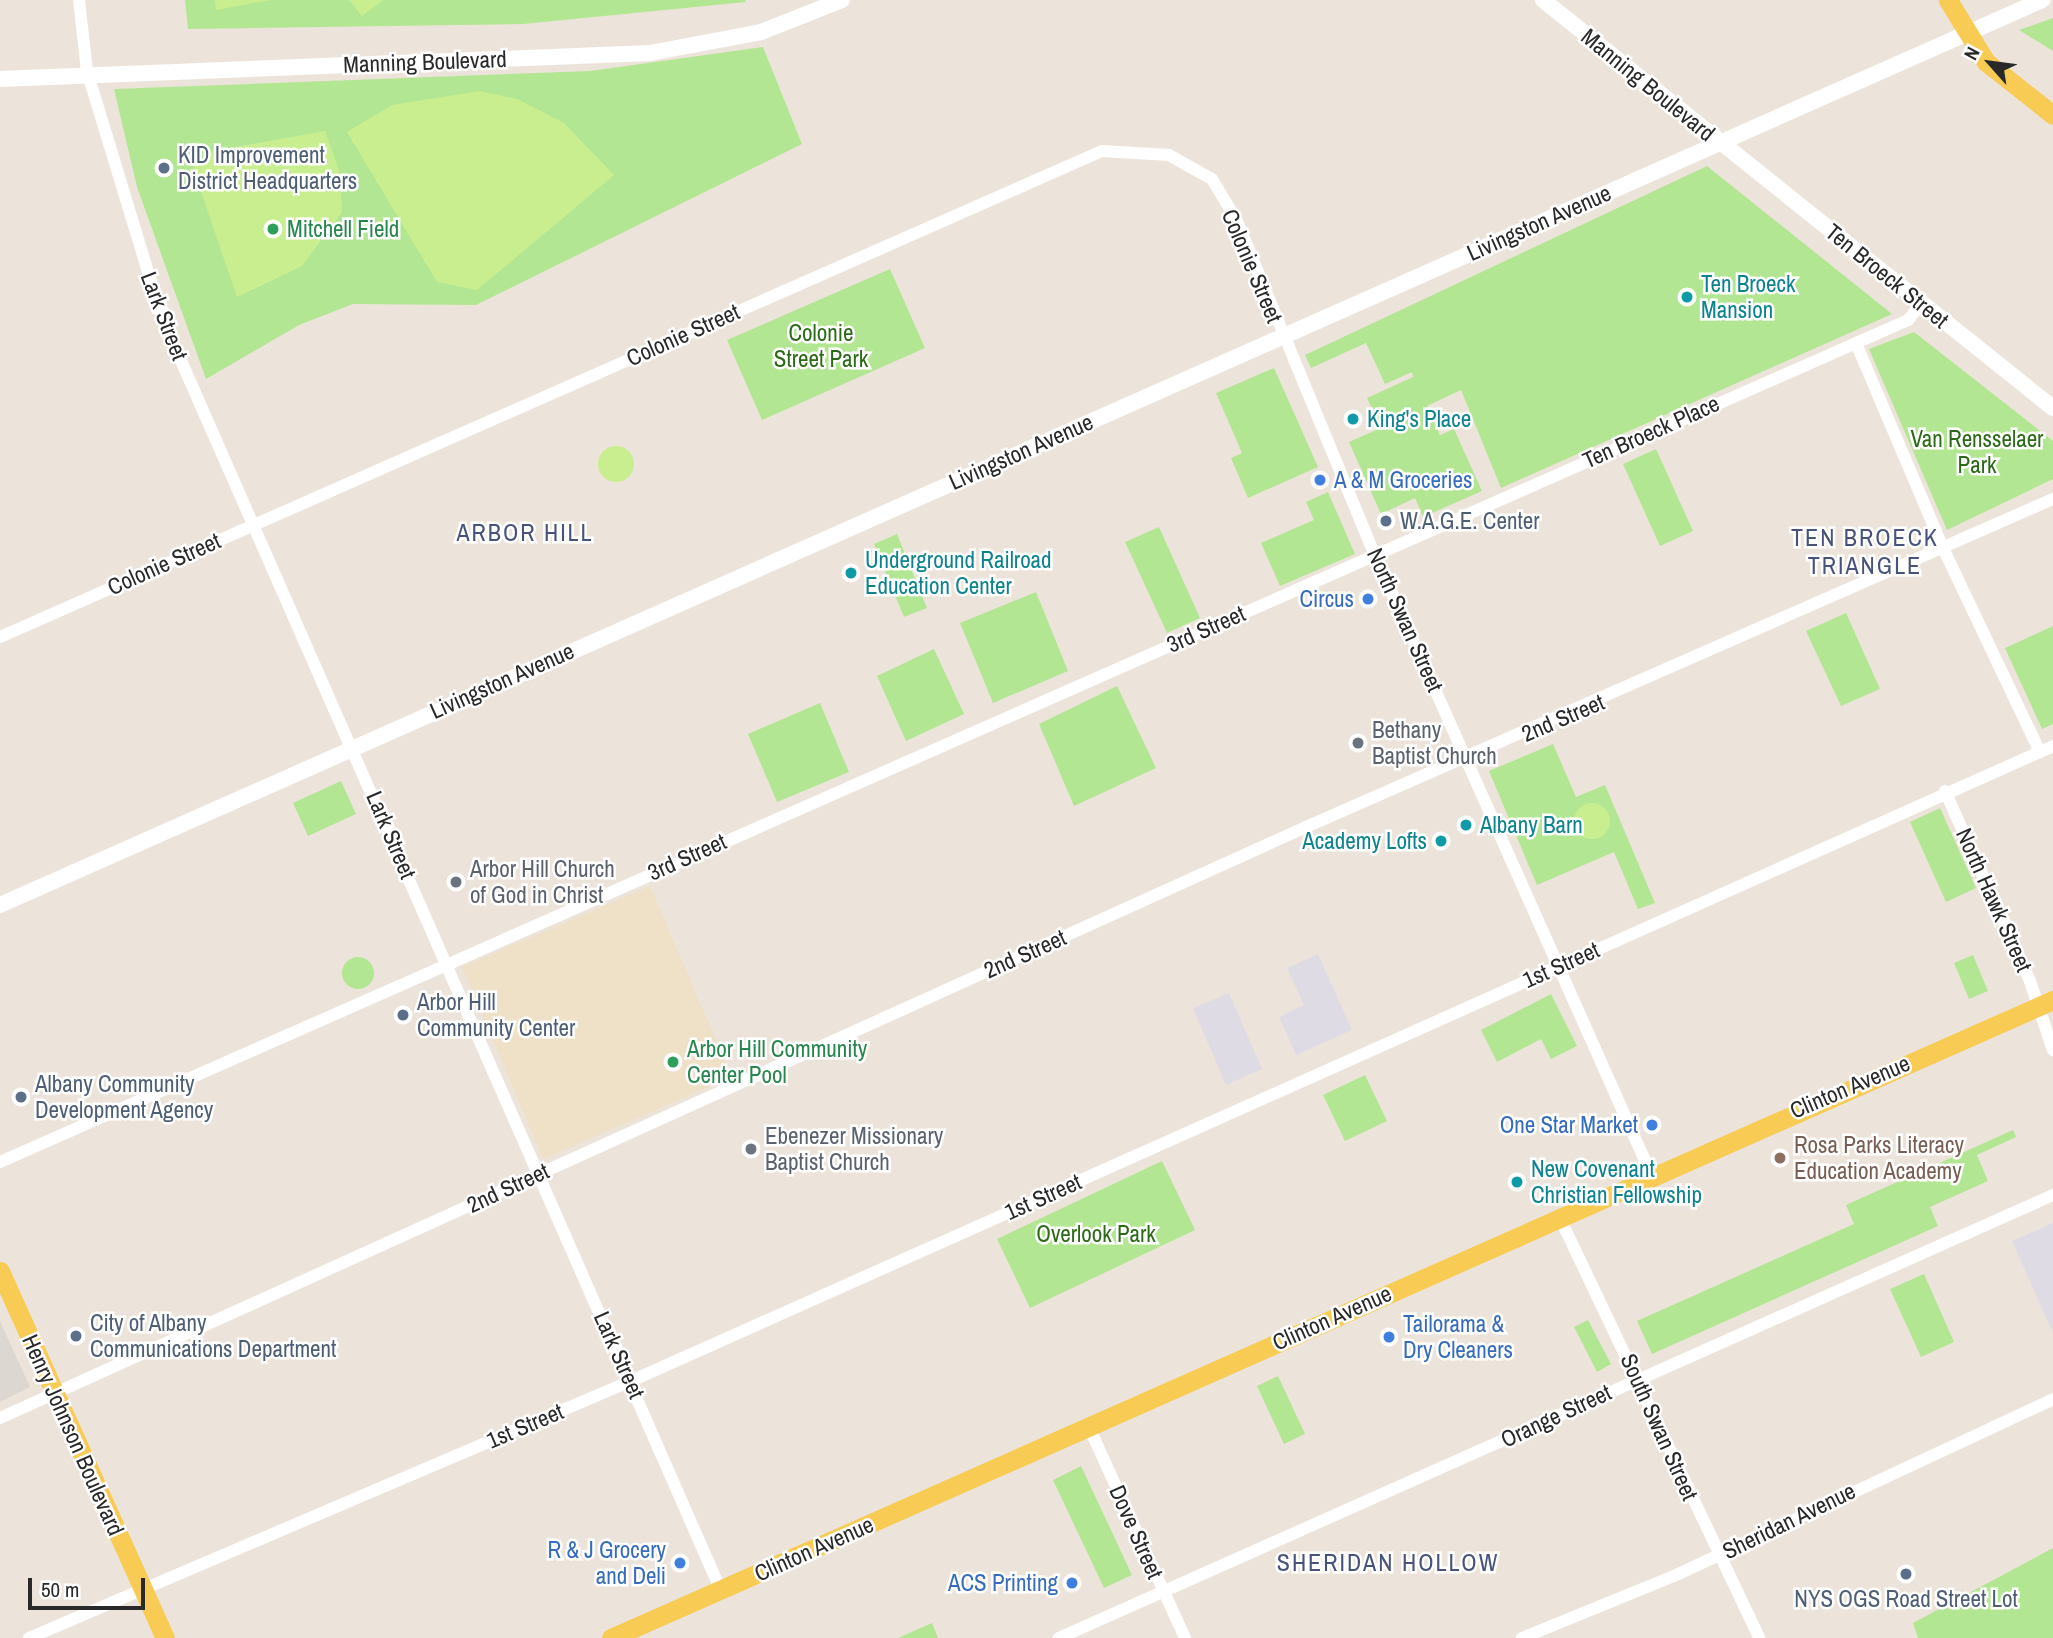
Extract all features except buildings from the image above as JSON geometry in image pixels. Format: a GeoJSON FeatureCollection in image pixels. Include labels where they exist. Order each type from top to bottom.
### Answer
{"type":"FeatureCollection","features":[{"type":"Feature","properties":{"kind":"main road"},"geometry":{"type":"LineString","coordinates":[[1948,0],[1966,33],[2003,79],[2053,114]]}},
{"type":"Feature","properties":{"kind":"main road","name":"Clinton Avenue"},"geometry":{"type":"LineString","coordinates":[[611,1638],[1651,1174],[2045,1004]]}},
{"type":"Feature","properties":{"kind":"main road","name":"Henry Johnson Boulevard"},"geometry":{"type":"LineString","coordinates":[[0,1271],[164,1638]]}},
{"type":"Feature","properties":{"kind":"street","name":"Lark Street"},"geometry":{"type":"LineString","coordinates":[[79,0],[87,71],[161,315],[353,746],[721,1591]]}},
{"type":"Feature","properties":{"kind":"street","name":"Manning Boulevard"},"geometry":{"type":"LineString","coordinates":[[0,79],[87,71],[650,53],[761,32],[842,0]]}},
{"type":"Feature","properties":{"kind":"street","name":"Manning Boulevard"},"geometry":{"type":"LineString","coordinates":[[1543,0],[1721,143]]}},
{"type":"Feature","properties":{"kind":"street","name":"Livingston Avenue"},"geometry":{"type":"LineString","coordinates":[[0,905],[1280,335],[2042,0]]}},
{"type":"Feature","properties":{"kind":"street","name":"Ten Broeck Street"},"geometry":{"type":"LineString","coordinates":[[1721,143],[2053,408]]}},
{"type":"Feature","properties":{"kind":"street","name":"Colonie Street"},"geometry":{"type":"LineString","coordinates":[[0,637],[1102,151],[1151,150],[1190,162],[1212,179],[1237,221],[1280,335]]}},
{"type":"Feature","properties":{"kind":"street","name":"Ten Broeck Place"},"geometry":{"type":"LineString","coordinates":[[1375,555],[1908,320],[1922,304]]}},
{"type":"Feature","properties":{"kind":"street","name":"North Swan Street"},"geometry":{"type":"LineString","coordinates":[[1280,335],[1375,555],[1562,965],[1651,1174]]}},
{"type":"Feature","properties":{"kind":"street"},"geometry":{"type":"LineString","coordinates":[[1856,343],[1944,550],[2040,752]]}},
{"type":"Feature","properties":{"kind":"street","name":"2nd Street"},"geometry":{"type":"LineString","coordinates":[[0,1418],[538,1174],[1944,550],[2053,499]]}},
{"type":"Feature","properties":{"kind":"street","name":"3rd Street"},"geometry":{"type":"LineString","coordinates":[[0,1162],[1375,555]]}},
{"type":"Feature","properties":{"kind":"street","name":"1st Street"},"geometry":{"type":"LineString","coordinates":[[29,1638],[631,1381],[1945,791],[2053,746]]}},
{"type":"Feature","properties":{"kind":"street","name":"North Hawk Street"},"geometry":{"type":"LineString","coordinates":[[1945,791],[2045,1004],[2053,1050]]}},
{"type":"Feature","properties":{"kind":"street","name":"Orange Street"},"geometry":{"type":"LineString","coordinates":[[1059,1638],[1164,1593],[1637,1377],[2053,1195]]}},
{"type":"Feature","properties":{"kind":"street","name":"South Swan Street"},"geometry":{"type":"LineString","coordinates":[[1559,1216],[1637,1377],[1717,1556],[1759,1638]]}},
{"type":"Feature","properties":{"kind":"street","name":"Sheridan Avenue"},"geometry":{"type":"LineString","coordinates":[[1522,1638],[1717,1556],[2053,1399]]}},
{"type":"Feature","properties":{"kind":"street","name":"Dove Street"},"geometry":{"type":"LineString","coordinates":[[1088,1425],[1185,1638]]}},
{"type":"Feature","properties":{"kind":"shaded area"},"geometry":{"type":"Polygon","coordinates":[[[650,886],[732,1077],[543,1159],[462,967],[650,886]]]}},
{"type":"Feature","properties":{"kind":"shaded area"},"geometry":{"type":"Polygon","coordinates":[[[1318,954],[1352,1030],[1296,1055],[1279,1017],[1304,1005],[1287,968],[1318,954]]]}},
{"type":"Feature","properties":{"kind":"shaded area"},"geometry":{"type":"Polygon","coordinates":[[[1229,993],[1262,1069],[1226,1085],[1193,1008],[1229,993]]]}},
{"type":"Feature","properties":{"kind":"shaded area"},"geometry":{"type":"Polygon","coordinates":[[[2053,1223],[2053,1333],[2012,1241],[2053,1223]]]}},
{"type":"Feature","properties":{"kind":"shaded area"},"geometry":{"type":"Polygon","coordinates":[[[0,1321],[30,1387],[0,1402],[0,1321]]]}},
{"type":"Feature","properties":{"kind":"green space"},"geometry":{"type":"Polygon","coordinates":[[[185,0],[746,2],[523,24],[188,29],[185,0]]]}},
{"type":"Feature","properties":{"kind":"green space"},"geometry":{"type":"Polygon","coordinates":[[[215,0],[270,0],[216,10],[215,0]]]}},
{"type":"Feature","properties":{"kind":"green space"},"geometry":{"type":"Polygon","coordinates":[[[349,0],[383,0],[362,16],[349,0]]]}},
{"type":"Feature","properties":{"kind":"green space"},"geometry":{"type":"Polygon","coordinates":[[[2053,18],[2053,51],[2019,30],[2053,18]]]}},
{"type":"Feature","properties":{"kind":"green space"},"geometry":{"type":"Polygon","coordinates":[[[763,47],[802,144],[476,305],[353,304],[299,325],[206,379],[137,187],[114,89],[590,71],[763,47]]]}},
{"type":"Feature","properties":{"kind":"green space"},"geometry":{"type":"Polygon","coordinates":[[[480,91],[517,99],[564,123],[614,175],[477,290],[437,282],[347,132],[392,105],[480,91]]]}},
{"type":"Feature","properties":{"kind":"green space","name":"Mitchell Field"},"geometry":{"type":"Polygon","coordinates":[[[325,131],[340,174],[342,212],[302,266],[237,297],[193,168],[213,151],[325,131]]]}},
{"type":"Feature","properties":{"kind":"green space","name":"Ten Broeck Mansion"},"geometry":{"type":"Polygon","coordinates":[[[1707,166],[1892,314],[1501,488],[1461,390],[1427,406],[1440,435],[1454,429],[1482,491],[1423,517],[1415,498],[1381,514],[1349,442],[1381,428],[1367,398],[1413,377],[1412,372],[1385,384],[1366,343],[1311,368],[1305,355],[1707,166]]]}},
{"type":"Feature","properties":{"kind":"green space","name":"Colonie Street Park"},"geometry":{"type":"Polygon","coordinates":[[[890,269],[925,348],[762,420],[727,340],[890,269]]]}},
{"type":"Feature","properties":{"kind":"green space","name":"Van Rensselaer Park"},"geometry":{"type":"Polygon","coordinates":[[[1914,332],[2053,441],[2053,479],[1947,530],[1869,349],[1914,332]]]}},
{"type":"Feature","properties":{"kind":"green space"},"geometry":{"type":"Polygon","coordinates":[[[1274,368],[1318,467],[1248,498],[1231,458],[1242,453],[1216,393],[1274,368]]]}},
{"type":"Feature","properties":{"kind":"green space"},"geometry":{"type":"Polygon","coordinates":[[[616,446],[628,452],[634,464],[628,476],[616,482],[604,476],[598,464],[604,452],[616,446]]]}},
{"type":"Feature","properties":{"kind":"green space"},"geometry":{"type":"Polygon","coordinates":[[[1656,449],[1693,531],[1660,546],[1623,464],[1656,449]]]}},
{"type":"Feature","properties":{"kind":"green space"},"geometry":{"type":"Polygon","coordinates":[[[1328,492],[1355,554],[1280,586],[1261,543],[1314,520],[1306,502],[1328,492]]]}},
{"type":"Feature","properties":{"kind":"green space"},"geometry":{"type":"Polygon","coordinates":[[[1159,527],[1200,618],[1167,633],[1125,542],[1159,527]]]}},
{"type":"Feature","properties":{"kind":"green space"},"geometry":{"type":"Polygon","coordinates":[[[897,534],[927,608],[904,617],[874,544],[897,534]]]}},
{"type":"Feature","properties":{"kind":"green space"},"geometry":{"type":"Polygon","coordinates":[[[1036,592],[1068,671],[993,703],[960,623],[1036,592]]]}},
{"type":"Feature","properties":{"kind":"green space"},"geometry":{"type":"Polygon","coordinates":[[[1846,613],[1880,689],[1841,706],[1806,631],[1846,613]]]}},
{"type":"Feature","properties":{"kind":"green space"},"geometry":{"type":"Polygon","coordinates":[[[2053,626],[2053,724],[2042,729],[2005,648],[2053,626]]]}},
{"type":"Feature","properties":{"kind":"green space"},"geometry":{"type":"Polygon","coordinates":[[[934,649],[964,714],[906,741],[877,676],[934,649]]]}},
{"type":"Feature","properties":{"kind":"green space"},"geometry":{"type":"Polygon","coordinates":[[[1117,686],[1156,768],[1074,806],[1039,724],[1117,686]]]}},
{"type":"Feature","properties":{"kind":"green space"},"geometry":{"type":"Polygon","coordinates":[[[820,703],[849,772],[777,802],[748,734],[820,703]]]}},
{"type":"Feature","properties":{"kind":"green space"},"geometry":{"type":"Polygon","coordinates":[[[1553,744],[1576,797],[1605,785],[1655,903],[1638,909],[1614,852],[1537,885],[1489,771],[1553,744]]]}},
{"type":"Feature","properties":{"kind":"green space"},"geometry":{"type":"Polygon","coordinates":[[[341,781],[356,814],[308,836],[293,803],[341,781]]]}},
{"type":"Feature","properties":{"kind":"green space"},"geometry":{"type":"Polygon","coordinates":[[[1592,803],[1605,808],[1610,821],[1605,834],[1592,839],[1579,834],[1574,821],[1579,808],[1592,803]]]}},
{"type":"Feature","properties":{"kind":"green space"},"geometry":{"type":"Polygon","coordinates":[[[1940,808],[1976,888],[1946,902],[1910,822],[1940,808]]]}},
{"type":"Feature","properties":{"kind":"green space"},"geometry":{"type":"Polygon","coordinates":[[[1973,955],[1988,991],[1969,999],[1954,963],[1973,955]]]}},
{"type":"Feature","properties":{"kind":"green space"},"geometry":{"type":"Polygon","coordinates":[[[358,957],[370,961],[374,973],[370,985],[358,989],[346,985],[342,973],[346,961],[358,957]]]}},
{"type":"Feature","properties":{"kind":"green space"},"geometry":{"type":"Polygon","coordinates":[[[1551,994],[1577,1046],[1551,1059],[1541,1039],[1497,1062],[1481,1030],[1551,994]]]}},
{"type":"Feature","properties":{"kind":"green space"},"geometry":{"type":"Polygon","coordinates":[[[1365,1075],[1387,1121],[1345,1141],[1323,1095],[1365,1075]]]}},
{"type":"Feature","properties":{"kind":"green space"},"geometry":{"type":"Polygon","coordinates":[[[2013,1130],[2016,1137],[1977,1155],[1988,1181],[1930,1207],[1938,1226],[1652,1354],[1637,1321],[1854,1224],[1846,1205],[2013,1130]]]}},
{"type":"Feature","properties":{"kind":"green space","name":"Overlook Park"},"geometry":{"type":"Polygon","coordinates":[[[1162,1161],[1195,1230],[1030,1308],[997,1239],[1162,1161]]]}},
{"type":"Feature","properties":{"kind":"green space"},"geometry":{"type":"Polygon","coordinates":[[[1924,1274],[1954,1342],[1921,1357],[1890,1289],[1924,1274]]]}},
{"type":"Feature","properties":{"kind":"green space"},"geometry":{"type":"Polygon","coordinates":[[[1588,1320],[1611,1364],[1597,1372],[1574,1327],[1588,1320]]]}},
{"type":"Feature","properties":{"kind":"green space"},"geometry":{"type":"Polygon","coordinates":[[[1278,1376],[1305,1434],[1284,1444],[1257,1386],[1278,1376]]]}},
{"type":"Feature","properties":{"kind":"green space"},"geometry":{"type":"Polygon","coordinates":[[[1081,1466],[1132,1575],[1104,1588],[1053,1480],[1081,1466]]]}},
{"type":"Feature","properties":{"kind":"green space"},"geometry":{"type":"Polygon","coordinates":[[[2053,1548],[2053,1638],[1918,1638],[1913,1623],[2053,1548]]]}},
{"type":"Feature","properties":{"kind":"green space"},"geometry":{"type":"Polygon","coordinates":[[[932,1623],[938,1638],[898,1638],[932,1623]]]}},
{"type":"Feature","properties":{"kind":"place","name":"KID Improvement District Headquarters"},"geometry":{"type":"Point","coordinates":[164,168]}},
{"type":"Feature","properties":{"kind":"place","name":"Mitchell Field"},"geometry":{"type":"Point","coordinates":[273,229]}},
{"type":"Feature","properties":{"kind":"place","name":"Ten Broeck Mansion"},"geometry":{"type":"Point","coordinates":[1687,297]}},
{"type":"Feature","properties":{"kind":"place","name":"King's Place"},"geometry":{"type":"Point","coordinates":[1353,419]}},
{"type":"Feature","properties":{"kind":"place","name":"A & M Groceries"},"geometry":{"type":"Point","coordinates":[1320,480]}},
{"type":"Feature","properties":{"kind":"place","name":"W.A.G.E. Center"},"geometry":{"type":"Point","coordinates":[1386,521]}},
{"type":"Feature","properties":{"kind":"place","name":"Underground Railroad Education Center"},"geometry":{"type":"Point","coordinates":[851,573]}},
{"type":"Feature","properties":{"kind":"place","name":"Circus"},"geometry":{"type":"Point","coordinates":[1368,599]}},
{"type":"Feature","properties":{"kind":"place","name":"Bethany Baptist Church"},"geometry":{"type":"Point","coordinates":[1358,743]}},
{"type":"Feature","properties":{"kind":"place","name":"Albany Barn"},"geometry":{"type":"Point","coordinates":[1466,825]}},
{"type":"Feature","properties":{"kind":"place","name":"Academy Lofts"},"geometry":{"type":"Point","coordinates":[1441,841]}},
{"type":"Feature","properties":{"kind":"place","name":"Arbor Hill Church of God in Christ"},"geometry":{"type":"Point","coordinates":[456,882]}},
{"type":"Feature","properties":{"kind":"place","name":"Arbor Hill Community Center"},"geometry":{"type":"Point","coordinates":[403,1015]}},
{"type":"Feature","properties":{"kind":"place","name":"Arbor Hill Community Center Pool"},"geometry":{"type":"Point","coordinates":[673,1062]}},
{"type":"Feature","properties":{"kind":"place","name":"Albany Community Development Agency"},"geometry":{"type":"Point","coordinates":[21,1097]}},
{"type":"Feature","properties":{"kind":"place","name":"One Star Market"},"geometry":{"type":"Point","coordinates":[1652,1125]}},
{"type":"Feature","properties":{"kind":"place","name":"Ebenezer Missionary Baptist Church"},"geometry":{"type":"Point","coordinates":[751,1149]}},
{"type":"Feature","properties":{"kind":"place","name":"Rosa Parks Literacy Education Academy"},"geometry":{"type":"Point","coordinates":[1780,1158]}},
{"type":"Feature","properties":{"kind":"place","name":"New Covenant Christian Fellowship"},"geometry":{"type":"Point","coordinates":[1517,1182]}},
{"type":"Feature","properties":{"kind":"place","name":"City of Albany Communications Department"},"geometry":{"type":"Point","coordinates":[76,1336]}},
{"type":"Feature","properties":{"kind":"place","name":"Tailorama & Dry Cleaners"},"geometry":{"type":"Point","coordinates":[1389,1337]}},
{"type":"Feature","properties":{"kind":"place","name":"R & J Grocery and Deli"},"geometry":{"type":"Point","coordinates":[680,1563]}},
{"type":"Feature","properties":{"kind":"place","name":"NYS OGS Road Street Lot"},"geometry":{"type":"Point","coordinates":[1906,1574]}},
{"type":"Feature","properties":{"kind":"place","name":"ACS Printing"},"geometry":{"type":"Point","coordinates":[1072,1583]}},
{"type":"Feature","properties":{"kind":"district","name":"ARBOR HILL"},"geometry":{"type":"Point","coordinates":[525,533]}},
{"type":"Feature","properties":{"kind":"district","name":"TEN BROECK TRIANGLE"},"geometry":{"type":"Point","coordinates":[1865,552]}},
{"type":"Feature","properties":{"kind":"district","name":"SHERIDAN HOLLOW"},"geometry":{"type":"Point","coordinates":[1388,1563]}}]}
